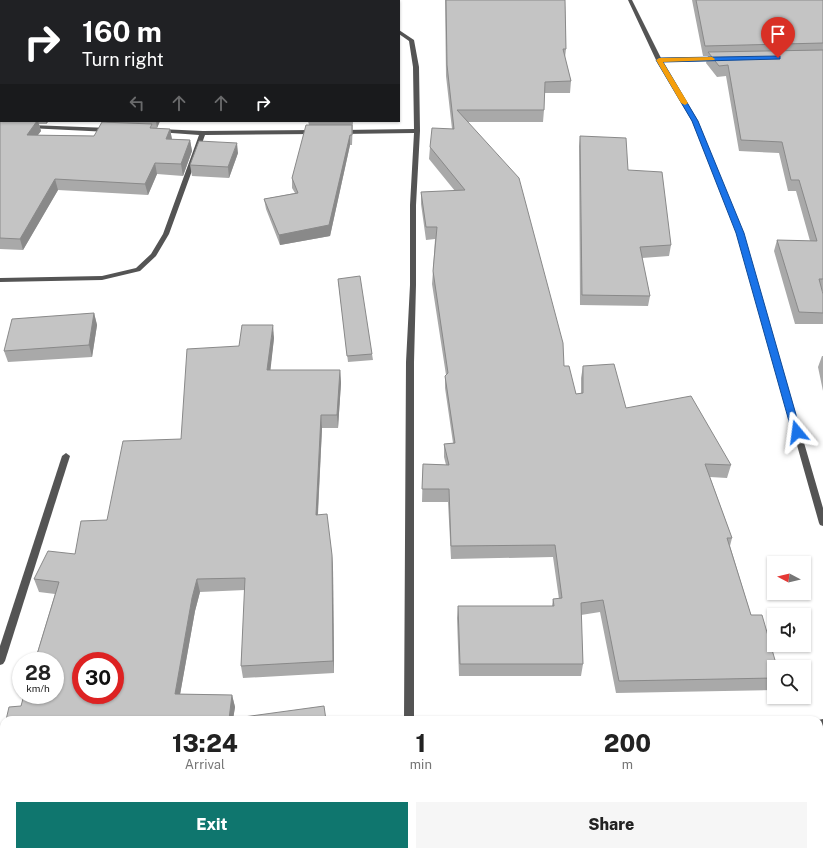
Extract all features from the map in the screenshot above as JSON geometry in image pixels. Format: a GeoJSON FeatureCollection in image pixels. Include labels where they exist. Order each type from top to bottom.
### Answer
{"type":"FeatureCollection","features":[{"type":"Feature","properties":{"kind":"street"},"geometry":{"type":"LineString","coordinates":[[630,0],[659,60],[695,121],[740,233],[823,523]]}},
{"type":"Feature","properties":{"kind":"street"},"geometry":{"type":"LineString","coordinates":[[400,33],[411,40],[416,67],[417,131],[412,205],[413,285],[410,362],[409,716]]}},
{"type":"Feature","properties":{"kind":"street"},"geometry":{"type":"LineString","coordinates":[[659,60],[721,59]]}},
{"type":"Feature","properties":{"kind":"street"},"geometry":{"type":"LineString","coordinates":[[23,127],[117,130]]}},
{"type":"Feature","properties":{"kind":"street"},"geometry":{"type":"LineString","coordinates":[[156,131],[203,133],[322,132]]}},
{"type":"Feature","properties":{"kind":"street"},"geometry":{"type":"LineString","coordinates":[[338,132],[417,131]]}},
{"type":"Feature","properties":{"kind":"street"},"geometry":{"type":"LineString","coordinates":[[0,280],[102,278],[138,270],[154,255],[166,234],[203,133]]}},
{"type":"Feature","properties":{"kind":"street"},"geometry":{"type":"LineString","coordinates":[[0,660],[66,456]]}},
{"type":"Feature","properties":{"kind":"building"},"geometry":{"type":"Polygon","coordinates":[[[446,0],[565,0],[566,49],[563,49],[571,81],[545,82],[544,110],[457,110],[519,178],[563,343],[564,366],[569,366],[576,394],[583,393],[583,366],[614,364],[626,408],[691,396],[731,465],[705,464],[732,538],[727,538],[751,615],[762,615],[767,632],[767,652],[773,652],[775,660],[767,660],[767,678],[619,681],[603,600],[581,603],[583,664],[460,664],[458,606],[554,606],[553,599],[562,598],[555,545],[451,546],[449,489],[422,489],[423,464],[449,465],[444,444],[455,443],[445,376],[448,373],[433,271],[437,227],[426,227],[421,192],[465,190],[430,147],[432,128],[454,129],[447,65],[446,0]]]}},
{"type":"Feature","properties":{"kind":"building"},"geometry":{"type":"Polygon","coordinates":[[[696,0],[823,0],[823,43],[705,46],[696,0]]]}},
{"type":"Feature","properties":{"kind":"building"},"geometry":{"type":"Polygon","coordinates":[[[823,50],[823,279],[819,279],[823,294],[823,313],[799,312],[777,240],[817,241],[799,180],[791,180],[782,142],[741,140],[728,65],[719,66],[708,52],[823,50]]]}},
{"type":"Feature","properties":{"kind":"building"},"geometry":{"type":"Polygon","coordinates":[[[0,122],[36,122],[27,135],[94,136],[102,122],[152,124],[150,128],[170,129],[166,139],[190,140],[181,164],[155,163],[145,184],[55,179],[20,239],[0,238],[0,122]]]}},
{"type":"Feature","properties":{"kind":"building"},"geometry":{"type":"Polygon","coordinates":[[[306,125],[352,125],[352,135],[350,135],[329,225],[279,235],[264,199],[298,193],[292,178],[306,125]]]}},
{"type":"Feature","properties":{"kind":"building"},"geometry":{"type":"Polygon","coordinates":[[[580,136],[626,138],[628,170],[662,172],[671,245],[640,247],[650,296],[582,295],[580,136]]]}},
{"type":"Feature","properties":{"kind":"building"},"geometry":{"type":"Polygon","coordinates":[[[199,141],[237,143],[228,167],[190,165],[199,141]]]}},
{"type":"Feature","properties":{"kind":"building"},"geometry":{"type":"Polygon","coordinates":[[[360,276],[372,354],[347,356],[338,279],[360,276]]]}},
{"type":"Feature","properties":{"kind":"building"},"geometry":{"type":"Polygon","coordinates":[[[94,313],[89,345],[4,351],[12,319],[94,313]]]}},
{"type":"Feature","properties":{"kind":"building"},"geometry":{"type":"Polygon","coordinates":[[[242,325],[273,325],[267,370],[340,370],[337,415],[321,415],[316,515],[327,514],[332,555],[333,661],[241,666],[245,578],[197,579],[192,598],[175,694],[232,695],[229,716],[7,716],[9,707],[21,706],[22,704],[64,704],[64,652],[38,652],[59,582],[34,579],[48,551],[75,554],[81,521],[107,520],[123,441],[181,439],[187,349],[239,346],[242,325]]]}},
{"type":"Feature","properties":{"kind":"building"},"geometry":{"type":"Polygon","coordinates":[[[324,706],[325,716],[251,716],[324,706]]]}},
{"type":"Feature","properties":{"kind":"slow traffic"},"geometry":{"type":"LineString","coordinates":[[685,103],[659,60],[712,59]]}},
{"type":"Feature","properties":{"kind":"route"},"geometry":{"type":"LineString","coordinates":[[778,58],[659,60],[695,121],[740,233],[797,432]]}}]}
